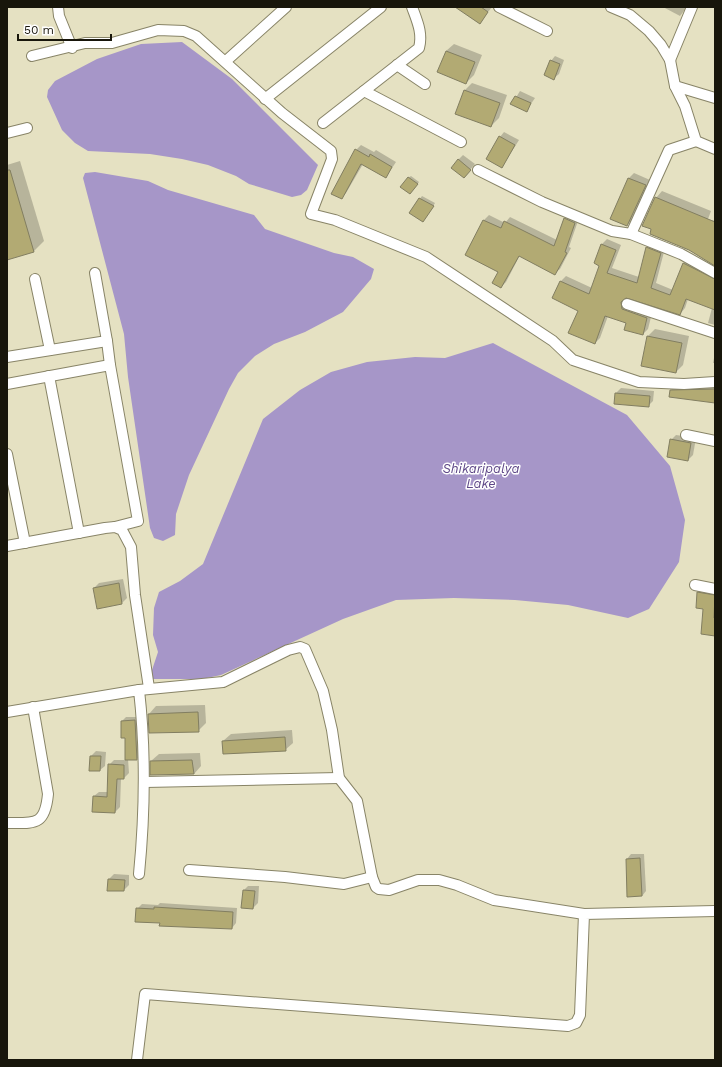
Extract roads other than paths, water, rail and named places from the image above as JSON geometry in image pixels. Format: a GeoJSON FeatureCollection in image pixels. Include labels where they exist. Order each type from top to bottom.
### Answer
{"type":"FeatureCollection","features":[{"type":"Feature","properties":{"kind":"street"},"geometry":{"type":"LineString","coordinates":[[58,7],[59,16],[72,48]]}},
{"type":"Feature","properties":{"kind":"street"},"geometry":{"type":"LineString","coordinates":[[226,61],[286,7]]}},
{"type":"Feature","properties":{"kind":"street"},"geometry":{"type":"LineString","coordinates":[[265,99],[381,7]]}},
{"type":"Feature","properties":{"kind":"street"},"geometry":{"type":"LineString","coordinates":[[323,123],[419,48],[421,40],[419,26],[412,7]]}},
{"type":"Feature","properties":{"kind":"street"},"geometry":{"type":"LineString","coordinates":[[499,7],[547,31]]}},
{"type":"Feature","properties":{"kind":"street"},"geometry":{"type":"LineString","coordinates":[[611,7],[632,11],[670,60],[675,86],[685,106],[696,141]]}},
{"type":"Feature","properties":{"kind":"street"},"geometry":{"type":"LineString","coordinates":[[670,60],[692,7]]}},
{"type":"Feature","properties":{"kind":"street"},"geometry":{"type":"LineString","coordinates":[[32,56],[85,44],[112,43],[158,30],[184,31],[196,36],[226,61],[265,99],[331,151],[332,159],[312,214],[335,220],[426,257],[553,341],[573,360],[639,382],[684,384],[715,382]]}},
{"type":"Feature","properties":{"kind":"street"},"geometry":{"type":"LineString","coordinates":[[397,65],[425,84]]}},
{"type":"Feature","properties":{"kind":"street"},"geometry":{"type":"LineString","coordinates":[[675,86],[715,98]]}},
{"type":"Feature","properties":{"kind":"street"},"geometry":{"type":"LineString","coordinates":[[364,92],[461,142]]}},
{"type":"Feature","properties":{"kind":"street"},"geometry":{"type":"LineString","coordinates":[[7,133],[27,128]]}},
{"type":"Feature","properties":{"kind":"street"},"geometry":{"type":"LineString","coordinates":[[631,234],[669,150],[696,141],[715,150]]}},
{"type":"Feature","properties":{"kind":"street"},"geometry":{"type":"LineString","coordinates":[[478,170],[542,202],[612,231],[631,234],[681,254],[715,272]]}},
{"type":"Feature","properties":{"kind":"street"},"geometry":{"type":"LineString","coordinates":[[7,546],[115,527],[138,521],[95,273]]}},
{"type":"Feature","properties":{"kind":"street"},"geometry":{"type":"LineString","coordinates":[[35,278],[50,350]]}},
{"type":"Feature","properties":{"kind":"street"},"geometry":{"type":"LineString","coordinates":[[627,304],[715,333]]}},
{"type":"Feature","properties":{"kind":"street"},"geometry":{"type":"LineString","coordinates":[[7,357],[107,341]]}},
{"type":"Feature","properties":{"kind":"street"},"geometry":{"type":"LineString","coordinates":[[7,384],[110,365]]}},
{"type":"Feature","properties":{"kind":"street"},"geometry":{"type":"LineString","coordinates":[[49,376],[79,533]]}},
{"type":"Feature","properties":{"kind":"street"},"geometry":{"type":"LineString","coordinates":[[686,435],[715,441]]}},
{"type":"Feature","properties":{"kind":"street"},"geometry":{"type":"LineString","coordinates":[[7,454],[25,543]]}},
{"type":"Feature","properties":{"kind":"street"},"geometry":{"type":"LineString","coordinates":[[115,527],[122,530],[131,547],[144,689],[144,821],[139,874]]}},
{"type":"Feature","properties":{"kind":"street"},"geometry":{"type":"LineString","coordinates":[[695,585],[715,589]]}},
{"type":"Feature","properties":{"kind":"street"},"geometry":{"type":"LineString","coordinates":[[7,712],[144,689],[223,682],[288,650],[300,647],[308,653],[323,691],[332,730],[339,778],[357,801],[372,877],[376,887],[379,890],[389,890],[418,880],[439,880],[457,884],[494,900],[584,914],[715,911]]}},
{"type":"Feature","properties":{"kind":"street"},"geometry":{"type":"LineString","coordinates":[[7,823],[37,822],[43,816],[47,806],[48,794],[33,707]]}},
{"type":"Feature","properties":{"kind":"street"},"geometry":{"type":"LineString","coordinates":[[144,782],[339,778]]}},
{"type":"Feature","properties":{"kind":"street"},"geometry":{"type":"LineString","coordinates":[[189,870],[285,877],[344,884],[372,877]]}},
{"type":"Feature","properties":{"kind":"street"},"geometry":{"type":"LineString","coordinates":[[137,1060],[145,994],[568,1026],[576,1023],[580,1015],[584,914]]}},
{"type":"Feature","properties":{"kind":"water"},"geometry":{"type":"Polygon","coordinates":[[[182,42],[232,79],[318,165],[307,190],[301,195],[292,197],[249,184],[236,176],[208,165],[182,159],[150,154],[88,151],[75,143],[62,130],[47,97],[48,90],[55,81],[97,59],[141,44],[182,42]]]}},
{"type":"Feature","properties":{"kind":"water"},"geometry":{"type":"Polygon","coordinates":[[[95,172],[148,181],[168,190],[254,215],[265,229],[334,253],[353,257],[374,269],[371,279],[343,312],[305,332],[274,344],[255,356],[238,373],[189,475],[176,514],[175,535],[163,541],[154,538],[150,528],[128,377],[124,334],[83,178],[85,173],[95,172]]]}},
{"type":"Feature","properties":{"kind":"water","name":"Shikaripalya Lake"},"geometry":{"type":"Polygon","coordinates":[[[493,343],[627,415],[670,466],[685,520],[679,562],[649,609],[628,618],[568,605],[515,600],[454,598],[396,600],[343,619],[221,675],[202,679],[149,679],[158,652],[153,635],[154,608],[159,592],[180,581],[203,564],[263,419],[300,390],[331,372],[367,362],[415,357],[445,358],[493,343]]]}}]}
